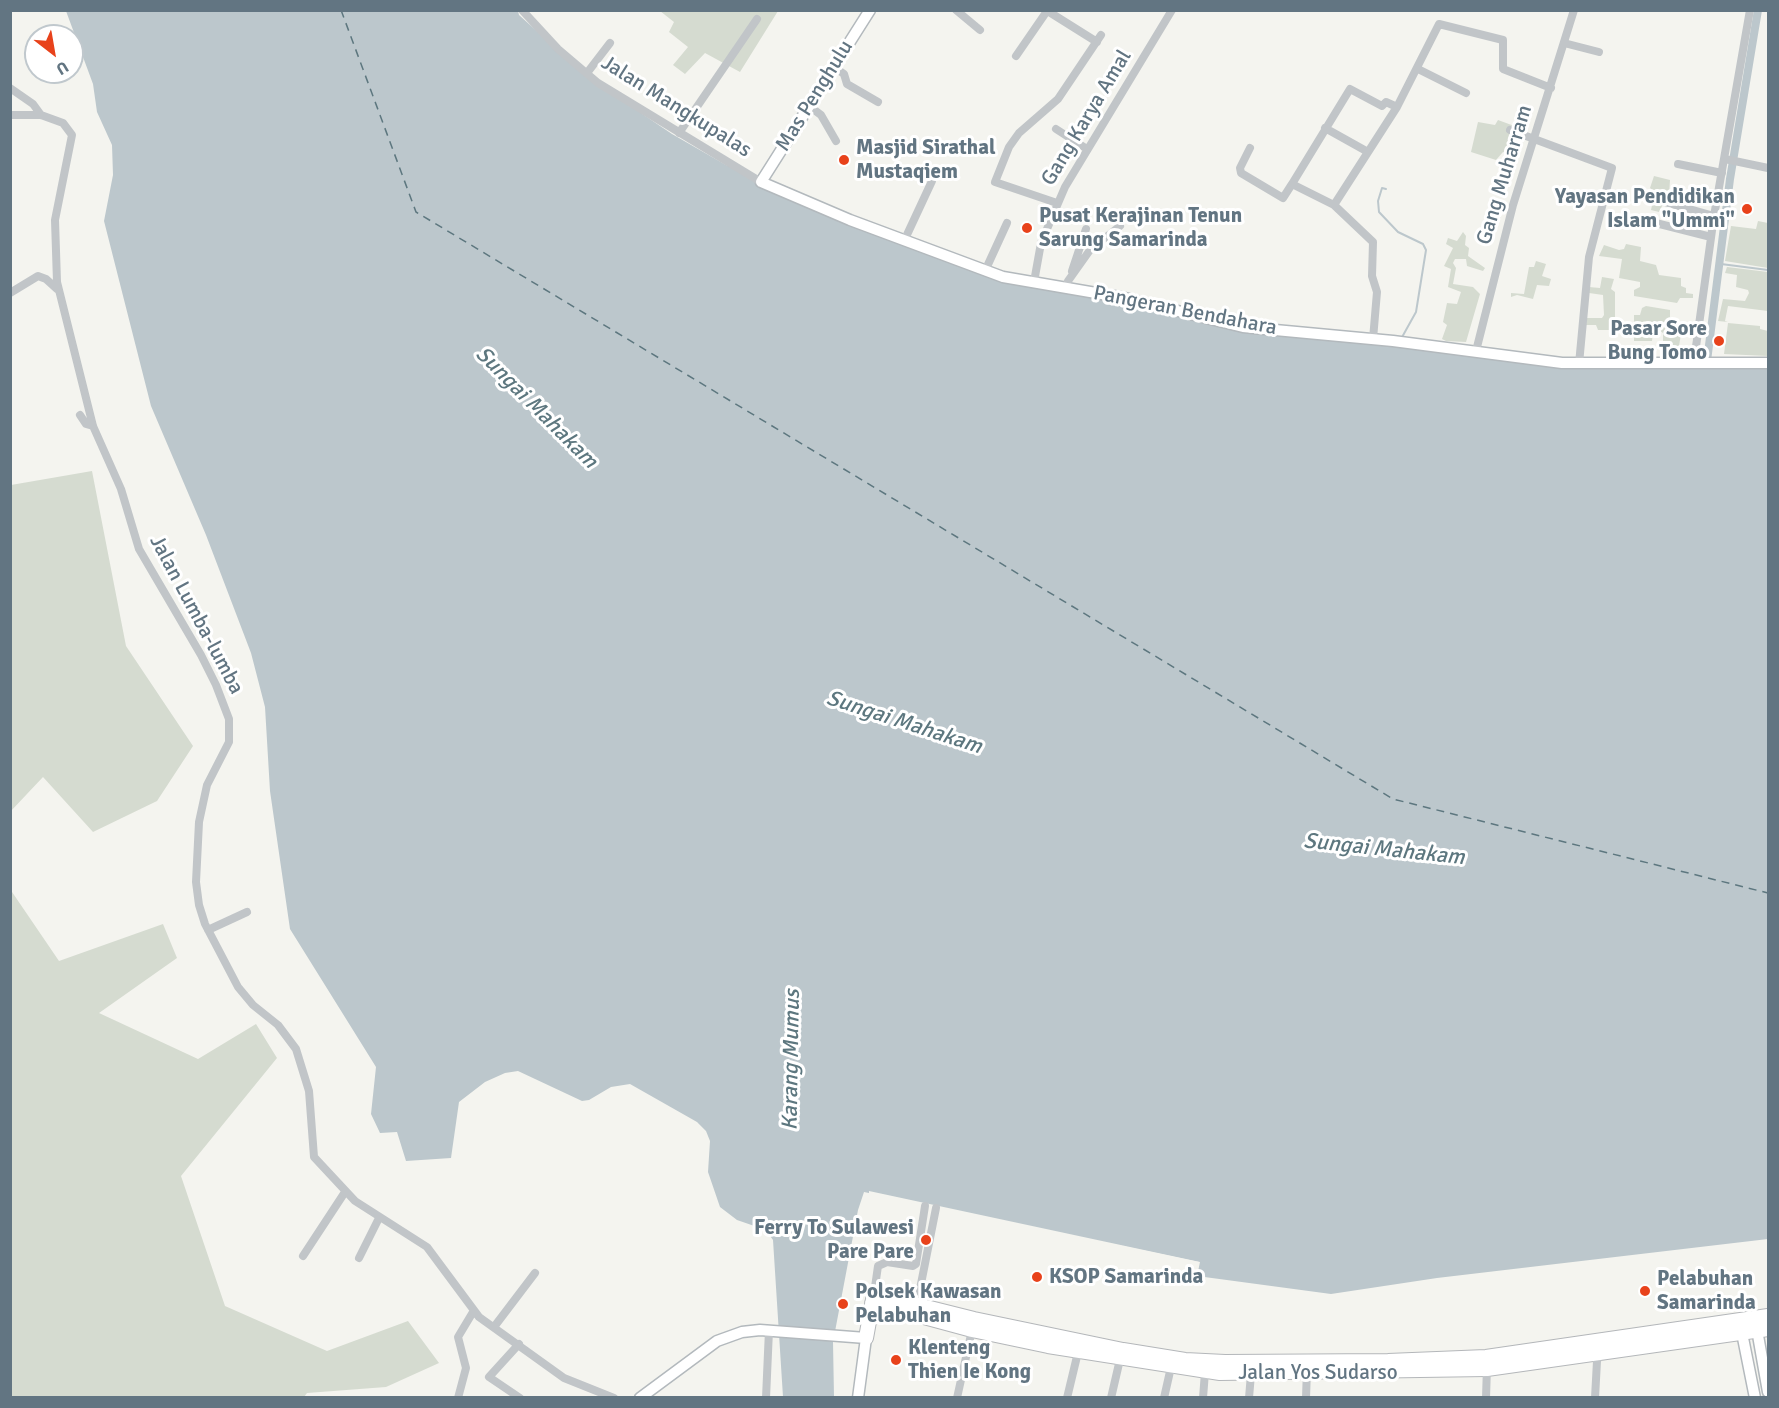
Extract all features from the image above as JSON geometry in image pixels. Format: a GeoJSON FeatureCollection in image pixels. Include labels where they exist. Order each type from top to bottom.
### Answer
{"type":"FeatureCollection","features":[{"type":"Feature","properties":{"kind":"highway","name":"Jalan Yos Sudarso"},"geometry":{"type":"LineString","coordinates":[[873,1298],[917,1304],[1080,1346]]}},
{"type":"Feature","properties":{"kind":"highway","name":"Jalan Yos Sudarso"},"geometry":{"type":"LineString","coordinates":[[873,1298],[972,1330],[1080,1346],[1171,1367],[1205,1372],[1251,1374],[1307,1368],[1486,1363],[1597,1351],[1762,1324]]}},
{"type":"Feature","properties":{"kind":"highway"},"geometry":{"type":"LineString","coordinates":[[866,1338],[873,1298]]}},
{"type":"Feature","properties":{"kind":"highway","name":"Jalan Yos Sudarso"},"geometry":{"type":"LineString","coordinates":[[1122,1354],[1307,1368]]}},
{"type":"Feature","properties":{"kind":"street","name":"Jalan Mangkupalas"},"geometry":{"type":"LineString","coordinates":[[522,10],[558,49],[598,83],[761,182]]}},
{"type":"Feature","properties":{"kind":"street","name":"Mas Penghulu"},"geometry":{"type":"LineString","coordinates":[[761,182],[838,70],[870,10]]}},
{"type":"Feature","properties":{"kind":"street"},"geometry":{"type":"LineString","coordinates":[[956,10],[980,30]]}},
{"type":"Feature","properties":{"kind":"street","name":"Gang Karya Amal"},"geometry":{"type":"LineString","coordinates":[[1034,282],[1041,243],[1057,203],[1172,10]]}},
{"type":"Feature","properties":{"kind":"street","name":"Gang Muharram"},"geometry":{"type":"LineString","coordinates":[[1476,351],[1494,276],[1533,140],[1574,10]]}},
{"type":"Feature","properties":{"kind":"street"},"geometry":{"type":"LineString","coordinates":[[1696,361],[1714,216],[1722,173],[1729,160],[1750,10]]}},
{"type":"Feature","properties":{"kind":"street"},"geometry":{"type":"LineString","coordinates":[[1016,56],[1047,11],[1099,38],[1058,99],[1019,134],[1009,147],[995,182],[1057,203]]}},
{"type":"Feature","properties":{"kind":"street"},"geometry":{"type":"LineString","coordinates":[[680,133],[757,18]]}},
{"type":"Feature","properties":{"kind":"street"},"geometry":{"type":"LineString","coordinates":[[1334,205],[1397,108],[1439,24],[1503,40],[1503,69],[1551,88]]}},
{"type":"Feature","properties":{"kind":"street"},"geometry":{"type":"LineString","coordinates":[[587,73],[610,43]]}},
{"type":"Feature","properties":{"kind":"street"},"geometry":{"type":"LineString","coordinates":[[1564,43],[1599,52]]}},
{"type":"Feature","properties":{"kind":"street"},"geometry":{"type":"LineString","coordinates":[[1418,69],[1466,93]]}},
{"type":"Feature","properties":{"kind":"street"},"geometry":{"type":"LineString","coordinates":[[838,70],[847,84],[878,102]]}},
{"type":"Feature","properties":{"kind":"street"},"geometry":{"type":"LineString","coordinates":[[10,88],[33,104],[41,115]]}},
{"type":"Feature","properties":{"kind":"street"},"geometry":{"type":"LineString","coordinates":[[1250,148],[1240,168],[1241,173],[1283,198],[1351,88],[1382,106],[1386,102],[1397,108]]}},
{"type":"Feature","properties":{"kind":"street"},"geometry":{"type":"LineString","coordinates":[[812,109],[825,120],[836,141]]}},
{"type":"Feature","properties":{"kind":"street","name":"Jalan Lumba-lumba"},"geometry":{"type":"LineString","coordinates":[[10,115],[41,115],[63,123],[72,135],[55,220],[58,291],[73,338],[93,426],[121,489],[139,549],[201,655],[229,719],[229,742],[207,785],[199,822],[196,882],[199,905],[208,930],[238,987],[253,1005],[278,1025],[296,1049],[309,1091],[313,1153],[321,1167],[345,1192],[379,1218],[410,1234],[427,1247],[445,1268],[473,1312],[564,1378],[614,1398]]}},
{"type":"Feature","properties":{"kind":"street"},"geometry":{"type":"LineString","coordinates":[[1325,128],[1368,152]]}},
{"type":"Feature","properties":{"kind":"street"},"geometry":{"type":"LineString","coordinates":[[1056,129],[1088,149]]}},
{"type":"Feature","properties":{"kind":"street"},"geometry":{"type":"LineString","coordinates":[[1510,130],[1611,167],[1612,170],[1591,248],[1580,364]]}},
{"type":"Feature","properties":{"kind":"street"},"geometry":{"type":"LineString","coordinates":[[1729,160],[1768,168]]}},
{"type":"Feature","properties":{"kind":"street"},"geometry":{"type":"LineString","coordinates":[[1678,164],[1722,173]]}},
{"type":"Feature","properties":{"kind":"street"},"geometry":{"type":"LineString","coordinates":[[904,239],[932,181]]}},
{"type":"Feature","properties":{"kind":"street","name":"Pangeran Bendahara"},"geometry":{"type":"LineString","coordinates":[[761,182],[850,220],[1003,277],[1067,285],[1243,327],[1393,341],[1580,364],[1696,361],[1768,363]]}},
{"type":"Feature","properties":{"kind":"street"},"geometry":{"type":"LineString","coordinates":[[1292,184],[1334,205],[1374,244],[1372,276],[1377,292],[1373,339]]}},
{"type":"Feature","properties":{"kind":"street"},"geometry":{"type":"LineString","coordinates":[[1660,201],[1714,216]]}},
{"type":"Feature","properties":{"kind":"street"},"geometry":{"type":"LineString","coordinates":[[1636,218],[1711,237]]}},
{"type":"Feature","properties":{"kind":"street"},"geometry":{"type":"LineString","coordinates":[[985,271],[1007,223]]}},
{"type":"Feature","properties":{"kind":"street"},"geometry":{"type":"LineString","coordinates":[[1067,285],[1090,250],[1120,226]]}},
{"type":"Feature","properties":{"kind":"street"},"geometry":{"type":"LineString","coordinates":[[1067,285],[1086,229]]}},
{"type":"Feature","properties":{"kind":"street"},"geometry":{"type":"LineString","coordinates":[[10,292],[38,276],[46,279],[58,291]]}},
{"type":"Feature","properties":{"kind":"street"},"geometry":{"type":"LineString","coordinates":[[80,415],[86,424],[93,426]]}},
{"type":"Feature","properties":{"kind":"street"},"geometry":{"type":"LineString","coordinates":[[208,930],[247,912]]}},
{"type":"Feature","properties":{"kind":"street"},"geometry":{"type":"LineString","coordinates":[[303,1256],[345,1192]]}},
{"type":"Feature","properties":{"kind":"street"},"geometry":{"type":"LineString","coordinates":[[873,1298],[878,1266],[887,1262],[916,1265],[925,1206]]}},
{"type":"Feature","properties":{"kind":"street"},"geometry":{"type":"LineString","coordinates":[[917,1304],[936,1208]]}},
{"type":"Feature","properties":{"kind":"street"},"geometry":{"type":"LineString","coordinates":[[359,1258],[379,1218]]}},
{"type":"Feature","properties":{"kind":"street"},"geometry":{"type":"LineString","coordinates":[[494,1327],[536,1273]]}},
{"type":"Feature","properties":{"kind":"street"},"geometry":{"type":"LineString","coordinates":[[458,1398],[466,1368],[458,1337],[473,1312]]}},
{"type":"Feature","properties":{"kind":"street"},"geometry":{"type":"LineString","coordinates":[[1762,1324],[1768,1392]]}},
{"type":"Feature","properties":{"kind":"street"},"geometry":{"type":"LineString","coordinates":[[1741,1328],[1755,1398]]}},
{"type":"Feature","properties":{"kind":"street"},"geometry":{"type":"LineString","coordinates":[[766,1398],[773,1330]]}},
{"type":"Feature","properties":{"kind":"street"},"geometry":{"type":"LineString","coordinates":[[640,1398],[722,1338],[742,1332],[773,1330],[866,1338],[858,1398]]}},
{"type":"Feature","properties":{"kind":"street"},"geometry":{"type":"LineString","coordinates":[[957,1398],[972,1330]]}},
{"type":"Feature","properties":{"kind":"street"},"geometry":{"type":"LineString","coordinates":[[519,1344],[489,1377],[520,1398]]}},
{"type":"Feature","properties":{"kind":"street"},"geometry":{"type":"LineString","coordinates":[[1067,1398],[1080,1346]]}},
{"type":"Feature","properties":{"kind":"street"},"geometry":{"type":"LineString","coordinates":[[1595,1398],[1597,1351]]}},
{"type":"Feature","properties":{"kind":"street"},"geometry":{"type":"LineString","coordinates":[[1111,1398],[1122,1354]]}},
{"type":"Feature","properties":{"kind":"street"},"geometry":{"type":"LineString","coordinates":[[1486,1363],[1486,1398]]}},
{"type":"Feature","properties":{"kind":"street"},"geometry":{"type":"LineString","coordinates":[[1164,1398],[1171,1367]]}},
{"type":"Feature","properties":{"kind":"street"},"geometry":{"type":"LineString","coordinates":[[1306,1398],[1307,1368]]}},
{"type":"Feature","properties":{"kind":"street"},"geometry":{"type":"LineString","coordinates":[[1203,1398],[1205,1372]]}},
{"type":"Feature","properties":{"kind":"street"},"geometry":{"type":"LineString","coordinates":[[1249,1398],[1251,1374]]}},
{"type":"Feature","properties":{"kind":"shaded area"},"geometry":{"type":"Polygon","coordinates":[[[660,11],[778,11],[740,72],[705,53],[685,74],[673,65],[688,47],[669,32],[674,22],[660,11]]]}},
{"type":"Feature","properties":{"kind":"shaded area"},"geometry":{"type":"Polygon","coordinates":[[[1498,120],[1517,127],[1521,120],[1525,122],[1515,156],[1503,152],[1496,160],[1471,152],[1478,122],[1495,125],[1498,120]]]}},
{"type":"Feature","properties":{"kind":"shaded area"},"geometry":{"type":"Polygon","coordinates":[[[1654,176],[1670,180],[1669,195],[1678,199],[1677,202],[1663,204],[1659,212],[1651,210],[1655,192],[1650,188],[1654,176]]]}},
{"type":"Feature","properties":{"kind":"shaded area"},"geometry":{"type":"Polygon","coordinates":[[[1758,221],[1768,223],[1768,268],[1725,261],[1731,226],[1756,229],[1758,221]]]}},
{"type":"Feature","properties":{"kind":"shaded area"},"geometry":{"type":"Polygon","coordinates":[[[1463,232],[1466,236],[1465,245],[1469,248],[1468,256],[1485,268],[1483,271],[1467,266],[1466,259],[1455,259],[1453,284],[1473,287],[1480,294],[1466,342],[1446,341],[1442,339],[1447,325],[1443,322],[1447,303],[1457,304],[1461,292],[1448,287],[1451,269],[1444,266],[1453,248],[1446,244],[1448,238],[1457,241],[1463,232]]]}},
{"type":"Feature","properties":{"kind":"shaded area"},"geometry":{"type":"Polygon","coordinates":[[[1626,244],[1641,247],[1640,261],[1656,265],[1659,275],[1681,278],[1681,286],[1686,288],[1686,293],[1693,294],[1693,298],[1680,298],[1677,303],[1634,296],[1634,290],[1640,287],[1640,282],[1619,278],[1622,259],[1599,256],[1604,245],[1619,250],[1624,249],[1626,244]]]}},
{"type":"Feature","properties":{"kind":"shaded area"},"geometry":{"type":"Polygon","coordinates":[[[1536,261],[1546,264],[1542,276],[1551,279],[1549,286],[1537,285],[1533,299],[1517,295],[1511,297],[1511,293],[1524,294],[1529,267],[1534,267],[1536,261]]]}},
{"type":"Feature","properties":{"kind":"shaded area"},"geometry":{"type":"Polygon","coordinates":[[[1727,267],[1768,272],[1768,311],[1728,306],[1725,321],[1728,322],[1718,321],[1723,299],[1745,301],[1749,293],[1748,290],[1736,287],[1737,275],[1725,273],[1727,267]]]}},
{"type":"Feature","properties":{"kind":"shaded area"},"geometry":{"type":"Polygon","coordinates":[[[1602,277],[1614,279],[1611,289],[1615,292],[1615,318],[1610,330],[1598,330],[1596,325],[1586,325],[1587,318],[1602,318],[1604,315],[1603,295],[1589,293],[1589,287],[1600,288],[1602,277]]]}},
{"type":"Feature","properties":{"kind":"shaded area"},"geometry":{"type":"Polygon","coordinates":[[[1646,306],[1670,310],[1670,317],[1676,319],[1676,326],[1682,328],[1679,346],[1663,345],[1663,333],[1659,330],[1653,332],[1652,341],[1634,341],[1634,332],[1629,330],[1629,327],[1634,324],[1634,315],[1640,315],[1642,308],[1646,306]]]}},
{"type":"Feature","properties":{"kind":"shaded area"},"geometry":{"type":"Polygon","coordinates":[[[1728,323],[1760,326],[1760,329],[1768,331],[1768,356],[1724,354],[1728,323]]]}},
{"type":"Feature","properties":{"kind":"shaded area"},"geometry":{"type":"Polygon","coordinates":[[[92,471],[126,646],[193,746],[157,801],[93,832],[43,777],[10,812],[11,485],[92,471]]]}},
{"type":"Feature","properties":{"kind":"shaded area"},"geometry":{"type":"Polygon","coordinates":[[[10,889],[59,961],[163,924],[177,958],[99,1013],[198,1059],[256,1024],[277,1058],[181,1176],[225,1306],[327,1351],[408,1321],[439,1363],[386,1387],[307,1393],[304,1397],[11,1397],[10,889]]]}},
{"type":"Feature","properties":{"kind":"water"},"geometry":{"type":"Polygon","coordinates":[[[66,11],[518,11],[519,15],[589,78],[672,134],[726,165],[1006,280],[1114,298],[1242,329],[1523,361],[1768,366],[1768,1239],[1437,1278],[1331,1294],[1197,1276],[1199,1262],[864,1192],[858,1210],[833,1342],[834,1397],[783,1397],[773,1240],[766,1230],[737,1220],[720,1207],[708,1172],[710,1141],[706,1131],[697,1122],[630,1084],[611,1087],[589,1100],[582,1101],[518,1071],[505,1073],[485,1082],[459,1102],[451,1158],[406,1161],[397,1132],[380,1133],[371,1114],[376,1067],[290,929],[270,791],[265,707],[251,653],[206,535],[151,406],[104,221],[113,175],[112,145],[97,112],[93,84],[84,60],[84,24],[71,24],[66,11]]]}},
{"type":"Feature","properties":{"kind":"pier"},"geometry":{"type":"Polygon","coordinates":[[[869,1191],[1200,1262],[1197,1276],[1194,1275],[1196,1264],[869,1194],[869,1191]]]}},
{"type":"Feature","properties":{"kind":"waterway"},"geometry":{"type":"LineString","coordinates":[[1706,369],[1730,179],[1758,10]]}},
{"type":"Feature","properties":{"kind":"waterway"},"geometry":{"type":"LineString","coordinates":[[1386,189],[1382,188],[1378,201],[1379,212],[1398,232],[1423,244],[1426,250],[1416,312],[1401,339]]}},
{"type":"Feature","properties":{"kind":"waterway"},"geometry":{"type":"LineString","coordinates":[[1721,264],[1768,270]]}},
{"type":"Feature","properties":{"kind":"ferry route"},"geometry":{"type":"LineString","coordinates":[[341,10],[416,212],[1393,799],[1768,893]]}},
{"type":"Feature","properties":{"kind":"place","name":"Masjid Sirathal Mustaqiem"},"geometry":{"type":"Point","coordinates":[844,160]}},
{"type":"Feature","properties":{"kind":"place","name":"Yayasan Pendidikan Islam \"Ummi\""},"geometry":{"type":"Point","coordinates":[1747,209]}},
{"type":"Feature","properties":{"kind":"place","name":"Pusat Kerajinan Tenun Sarung Samarinda"},"geometry":{"type":"Point","coordinates":[1027,228]}},
{"type":"Feature","properties":{"kind":"place","name":"Pasar Sore Bung Tomo"},"geometry":{"type":"Point","coordinates":[1719,341]}},
{"type":"Feature","properties":{"kind":"place","name":"Ferry To Sulawesi Pare Pare"},"geometry":{"type":"Point","coordinates":[926,1240]}},
{"type":"Feature","properties":{"kind":"place","name":"KSOP Samarinda"},"geometry":{"type":"Point","coordinates":[1037,1277]}},
{"type":"Feature","properties":{"kind":"place","name":"Pelabuhan Samarinda"},"geometry":{"type":"Point","coordinates":[1645,1291]}},
{"type":"Feature","properties":{"kind":"place","name":"Polsek Kawasan Pelabuhan"},"geometry":{"type":"Point","coordinates":[843,1304]}},
{"type":"Feature","properties":{"kind":"place","name":"Klenteng Thien Ie Kong"},"geometry":{"type":"Point","coordinates":[896,1360]}},
{"type":"Feature","properties":{"kind":"water label","name":"Sungai Mahakam"},"geometry":{"type":"Point","coordinates":[536,408]}},
{"type":"Feature","properties":{"kind":"water label","name":"Sungai Mahakam"},"geometry":{"type":"Point","coordinates":[904,723]}},
{"type":"Feature","properties":{"kind":"water label","name":"Sungai Mahakam"},"geometry":{"type":"Point","coordinates":[1384,850]}},
{"type":"Feature","properties":{"kind":"water label","name":"Karang Mumus"},"geometry":{"type":"Point","coordinates":[792,1060]}}]}
